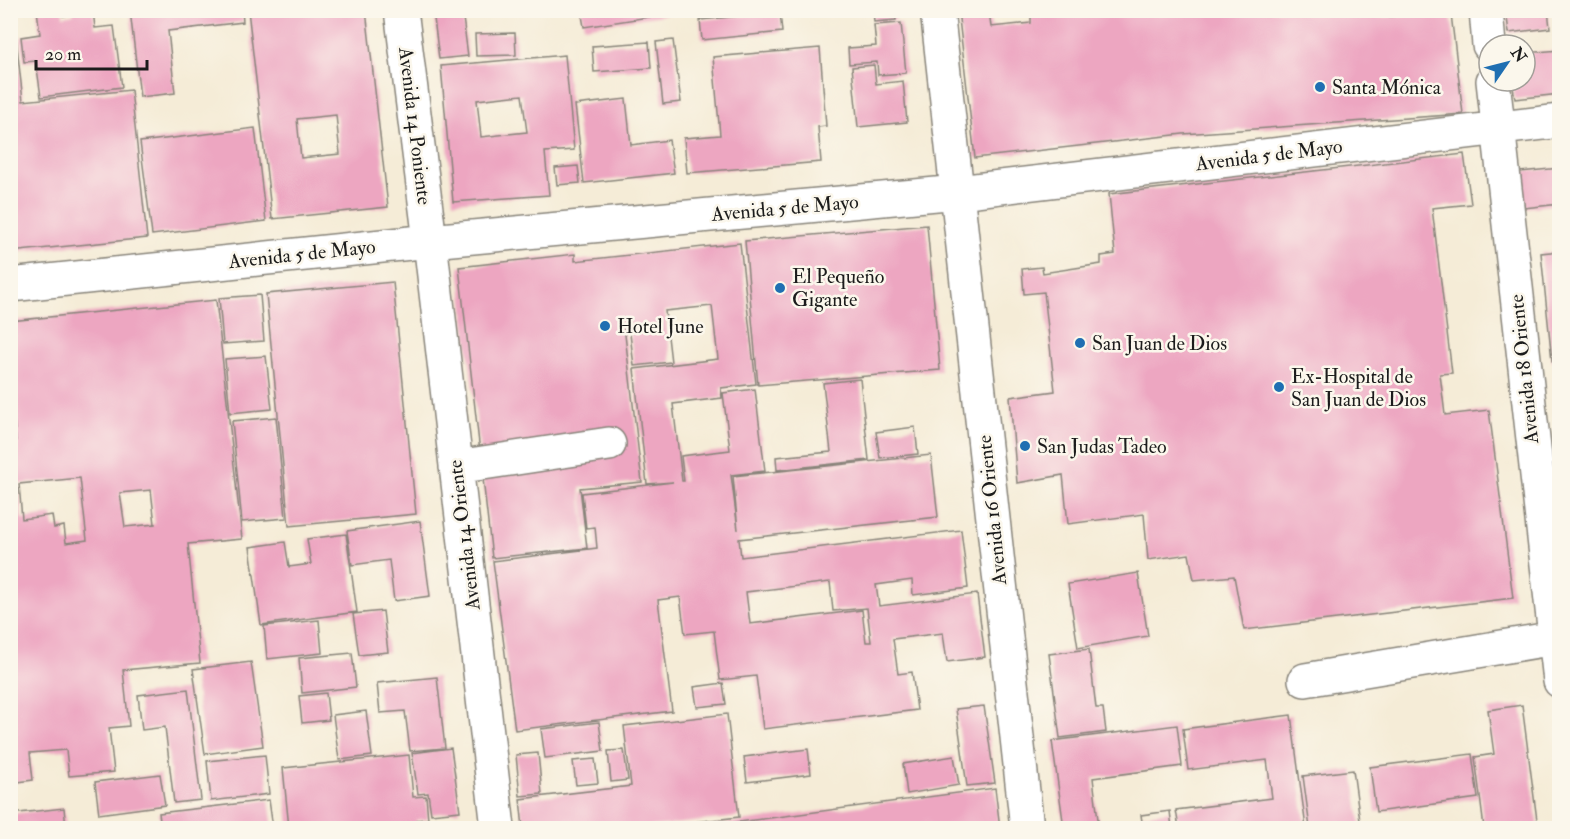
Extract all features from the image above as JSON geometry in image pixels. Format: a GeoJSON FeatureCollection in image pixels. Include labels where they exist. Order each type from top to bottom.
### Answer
{"type":"FeatureCollection","features":[{"type":"Feature","properties":{"kind":"street","name":"Avenida 14 Poniente"},"geometry":{"type":"LineString","coordinates":[[401,10],[429,241]]}},
{"type":"Feature","properties":{"kind":"street","name":"Avenida 16 Oriente"},"geometry":{"type":"LineString","coordinates":[[937,10],[1027,828]]}},
{"type":"Feature","properties":{"kind":"street"},"geometry":{"type":"LineString","coordinates":[[1486,10],[1488,33]]}},
{"type":"Feature","properties":{"kind":"street","name":"Avenida 18 Oriente"},"geometry":{"type":"LineString","coordinates":[[1493,93],[1560,681]]}},
{"type":"Feature","properties":{"kind":"street","name":"Avenida 5 de Mayo"},"geometry":{"type":"LineString","coordinates":[[10,285],[429,241],[958,192],[1560,122]]}},
{"type":"Feature","properties":{"kind":"street","name":"Avenida 14 Oriente"},"geometry":{"type":"LineString","coordinates":[[429,241],[498,828]]}},
{"type":"Feature","properties":{"kind":"street"},"geometry":{"type":"LineString","coordinates":[[456,467],[609,444]]}},
{"type":"Feature","properties":{"kind":"street"},"geometry":{"type":"LineString","coordinates":[[1305,680],[1555,638]]}},
{"type":"Feature","properties":{"kind":"building"},"geometry":{"type":"Polygon","coordinates":[[[10,10],[13,10],[23,101],[131,90],[147,238],[10,252],[10,10]]]}},
{"type":"Feature","properties":{"kind":"building"},"geometry":{"type":"Polygon","coordinates":[[[37,10],[63,10],[63,16],[74,14],[73,10],[93,10],[95,28],[114,26],[122,87],[41,97],[36,61],[24,62],[21,37],[40,34],[37,10]]]}},
{"type":"Feature","properties":{"kind":"building"},"geometry":{"type":"Polygon","coordinates":[[[130,10],[242,10],[243,22],[168,31],[175,93],[140,97],[130,10]]]}},
{"type":"Feature","properties":{"kind":"building"},"geometry":{"type":"Polygon","coordinates":[[[248,10],[366,10],[388,207],[272,219],[248,10]],[[336,115],[297,119],[301,158],[340,154],[336,115]]]}},
{"type":"Feature","properties":{"kind":"building"},"geometry":{"type":"Polygon","coordinates":[[[433,10],[462,10],[468,56],[439,59],[433,10]]]}},
{"type":"Feature","properties":{"kind":"building"},"geometry":{"type":"Polygon","coordinates":[[[581,10],[674,10],[675,13],[584,27],[581,10]]]}},
{"type":"Feature","properties":{"kind":"building"},"geometry":{"type":"Polygon","coordinates":[[[873,10],[895,10],[896,20],[874,22],[873,10]]]}},
{"type":"Feature","properties":{"kind":"building"},"geometry":{"type":"Polygon","coordinates":[[[958,10],[989,10],[991,27],[1031,23],[1031,10],[1379,10],[1379,17],[1451,14],[1463,114],[1183,134],[975,158],[958,10]]]}},
{"type":"Feature","properties":{"kind":"building"},"geometry":{"type":"Polygon","coordinates":[[[1506,10],[1548,10],[1550,28],[1509,33],[1506,10]]]}},
{"type":"Feature","properties":{"kind":"building"},"geometry":{"type":"Polygon","coordinates":[[[780,12],[782,32],[702,40],[700,20],[780,12]]]}},
{"type":"Feature","properties":{"kind":"building"},"geometry":{"type":"Polygon","coordinates":[[[901,23],[906,73],[878,75],[877,62],[849,64],[848,48],[876,46],[874,25],[901,23]]]}},
{"type":"Feature","properties":{"kind":"building"},"geometry":{"type":"Polygon","coordinates":[[[515,33],[516,55],[476,56],[475,34],[515,33]]]}},
{"type":"Feature","properties":{"kind":"building"},"geometry":{"type":"Polygon","coordinates":[[[673,40],[681,102],[663,104],[656,42],[673,40]]]}},
{"type":"Feature","properties":{"kind":"building"},"geometry":{"type":"Polygon","coordinates":[[[649,42],[651,68],[594,72],[592,46],[649,42]]]}},
{"type":"Feature","properties":{"kind":"building"},"geometry":{"type":"Polygon","coordinates":[[[820,48],[826,126],[818,127],[821,162],[687,173],[684,138],[720,135],[713,57],[820,48]]]}},
{"type":"Feature","properties":{"kind":"building"},"geometry":{"type":"Polygon","coordinates":[[[1560,50],[1560,94],[1515,99],[1514,93],[1537,93],[1537,52],[1560,50]]]}},
{"type":"Feature","properties":{"kind":"building"},"geometry":{"type":"Polygon","coordinates":[[[565,55],[574,150],[545,152],[549,195],[453,202],[441,66],[565,55]],[[522,95],[477,100],[481,137],[527,132],[522,95]]]}},
{"type":"Feature","properties":{"kind":"building"},"geometry":{"type":"Polygon","coordinates":[[[874,65],[876,84],[903,81],[907,122],[858,127],[852,67],[874,65]]]}},
{"type":"Feature","properties":{"kind":"building"},"geometry":{"type":"Polygon","coordinates":[[[626,99],[631,145],[669,140],[674,173],[584,183],[575,105],[626,99]]]}},
{"type":"Feature","properties":{"kind":"building"},"geometry":{"type":"Polygon","coordinates":[[[255,128],[266,221],[152,235],[140,142],[255,128]]]}},
{"type":"Feature","properties":{"kind":"building","name":"Ex-Hospital de San Juan de Dios"},"geometry":{"type":"Polygon","coordinates":[[[1464,154],[1471,204],[1432,208],[1452,373],[1440,374],[1445,415],[1489,410],[1513,598],[1244,630],[1234,576],[1194,580],[1189,554],[1148,560],[1144,514],[1068,524],[1063,475],[1017,483],[1010,397],[1055,391],[1044,292],[1024,294],[1022,269],[1042,267],[1043,273],[1101,264],[1101,256],[1115,254],[1109,194],[1464,154]]]}},
{"type":"Feature","properties":{"kind":"building"},"geometry":{"type":"Polygon","coordinates":[[[578,166],[580,183],[557,185],[555,168],[578,166]]]}},
{"type":"Feature","properties":{"kind":"building"},"geometry":{"type":"Polygon","coordinates":[[[1560,168],[1560,204],[1524,208],[1520,172],[1560,168]]]}},
{"type":"Feature","properties":{"kind":"building"},"geometry":{"type":"Polygon","coordinates":[[[927,225],[940,370],[758,385],[745,241],[927,225]]]}},
{"type":"Feature","properties":{"kind":"building"},"geometry":{"type":"Polygon","coordinates":[[[740,243],[756,384],[721,388],[722,398],[673,404],[682,481],[684,481],[681,456],[730,450],[723,393],[755,389],[765,471],[731,475],[738,530],[733,476],[931,455],[938,517],[739,539],[741,557],[961,530],[968,588],[913,595],[912,580],[876,585],[879,606],[977,594],[985,657],[947,662],[943,633],[893,639],[898,674],[912,672],[917,710],[763,729],[756,676],[720,680],[714,631],[685,634],[680,597],[658,600],[672,711],[515,730],[493,561],[597,548],[595,527],[586,528],[582,493],[673,482],[647,484],[634,369],[718,359],[712,306],[665,311],[671,362],[634,366],[629,326],[624,326],[642,482],[580,488],[587,548],[492,558],[459,267],[575,254],[575,261],[740,243]],[[830,582],[746,592],[750,624],[862,610],[866,642],[871,642],[867,608],[833,611],[830,582]]]}},
{"type":"Feature","properties":{"kind":"building"},"geometry":{"type":"Polygon","coordinates":[[[1560,251],[1560,361],[1552,361],[1541,253],[1560,251]]]}},
{"type":"Feature","properties":{"kind":"building"},"geometry":{"type":"Polygon","coordinates":[[[393,282],[416,514],[289,526],[266,294],[393,282]]]}},
{"type":"Feature","properties":{"kind":"building"},"geometry":{"type":"Polygon","coordinates":[[[260,295],[264,341],[223,344],[219,298],[260,295]]]}},
{"type":"Feature","properties":{"kind":"building"},"geometry":{"type":"Polygon","coordinates":[[[216,300],[242,539],[188,544],[200,663],[123,670],[129,726],[109,728],[114,772],[69,776],[66,750],[30,753],[33,780],[10,783],[10,442],[16,442],[12,394],[10,394],[10,321],[216,300]],[[80,478],[19,484],[22,519],[52,515],[54,528],[64,526],[66,543],[87,540],[80,478]],[[151,490],[120,493],[125,527],[155,524],[151,490]]]}},
{"type":"Feature","properties":{"kind":"building"},"geometry":{"type":"Polygon","coordinates":[[[266,356],[272,409],[230,413],[225,359],[266,356]]]}},
{"type":"Feature","properties":{"kind":"building"},"geometry":{"type":"Polygon","coordinates":[[[1554,370],[1560,370],[1560,420],[1558,420],[1554,370]]]}},
{"type":"Feature","properties":{"kind":"building"},"geometry":{"type":"Polygon","coordinates":[[[860,379],[869,460],[777,470],[776,457],[831,452],[823,383],[860,379]]]}},
{"type":"Feature","properties":{"kind":"building"},"geometry":{"type":"Polygon","coordinates":[[[276,417],[286,518],[242,522],[232,421],[276,417]]]}},
{"type":"Feature","properties":{"kind":"building"},"geometry":{"type":"Polygon","coordinates":[[[915,427],[918,454],[880,458],[876,432],[915,427]]]}},
{"type":"Feature","properties":{"kind":"building"},"geometry":{"type":"Polygon","coordinates":[[[420,521],[430,596],[394,601],[389,560],[352,565],[347,531],[420,521]]]}},
{"type":"Feature","properties":{"kind":"building"},"geometry":{"type":"Polygon","coordinates":[[[346,534],[357,612],[261,625],[250,547],[285,542],[289,567],[311,564],[307,539],[346,534]]]}},
{"type":"Feature","properties":{"kind":"building"},"geometry":{"type":"Polygon","coordinates":[[[1138,573],[1148,636],[1078,648],[1068,584],[1138,573]]]}},
{"type":"Feature","properties":{"kind":"building"},"geometry":{"type":"Polygon","coordinates":[[[383,611],[388,652],[359,655],[353,614],[383,611]]]}},
{"type":"Feature","properties":{"kind":"building"},"geometry":{"type":"Polygon","coordinates":[[[319,620],[322,653],[267,659],[264,626],[319,620]]]}},
{"type":"Feature","properties":{"kind":"building"},"geometry":{"type":"Polygon","coordinates":[[[1089,649],[1096,708],[1103,708],[1106,732],[1060,738],[1049,654],[1089,649]]]}},
{"type":"Feature","properties":{"kind":"building"},"geometry":{"type":"Polygon","coordinates":[[[352,653],[356,687],[302,693],[299,658],[352,653]]]}},
{"type":"Feature","properties":{"kind":"building"},"geometry":{"type":"Polygon","coordinates":[[[251,662],[263,746],[205,754],[193,669],[251,662]]]}},
{"type":"Feature","properties":{"kind":"building"},"geometry":{"type":"Polygon","coordinates":[[[437,677],[445,748],[410,751],[405,711],[380,713],[377,683],[437,677]]]}},
{"type":"Feature","properties":{"kind":"building"},"geometry":{"type":"Polygon","coordinates":[[[723,683],[726,704],[697,707],[694,687],[723,683]]]}},
{"type":"Feature","properties":{"kind":"building"},"geometry":{"type":"Polygon","coordinates":[[[188,689],[201,800],[174,803],[165,727],[142,730],[138,695],[188,689]]]}},
{"type":"Feature","properties":{"kind":"building"},"geometry":{"type":"Polygon","coordinates":[[[326,693],[329,720],[302,723],[299,696],[326,693]]]}},
{"type":"Feature","properties":{"kind":"building"},"geometry":{"type":"Polygon","coordinates":[[[1522,705],[1538,828],[1484,828],[1475,757],[1494,754],[1488,710],[1522,705]]]}},
{"type":"Feature","properties":{"kind":"building"},"geometry":{"type":"Polygon","coordinates":[[[984,706],[995,783],[967,786],[956,709],[984,706]]]}},
{"type":"Feature","properties":{"kind":"building"},"geometry":{"type":"Polygon","coordinates":[[[366,711],[372,756],[339,760],[333,715],[366,711]]]}},
{"type":"Feature","properties":{"kind":"building"},"geometry":{"type":"Polygon","coordinates":[[[727,714],[739,817],[639,828],[523,828],[520,799],[631,786],[624,726],[727,714]]]}},
{"type":"Feature","properties":{"kind":"building"},"geometry":{"type":"Polygon","coordinates":[[[1291,715],[1306,828],[1179,828],[1176,810],[1272,798],[1267,760],[1188,770],[1183,729],[1291,715]]]}},
{"type":"Feature","properties":{"kind":"building"},"geometry":{"type":"Polygon","coordinates":[[[599,722],[603,751],[545,758],[541,729],[599,722]]]}},
{"type":"Feature","properties":{"kind":"building"},"geometry":{"type":"Polygon","coordinates":[[[1177,725],[1182,766],[1093,778],[1099,828],[1064,828],[1052,741],[1177,725]]]}},
{"type":"Feature","properties":{"kind":"building"},"geometry":{"type":"Polygon","coordinates":[[[451,748],[460,811],[431,814],[428,793],[418,794],[412,753],[451,748]]]}},
{"type":"Feature","properties":{"kind":"building"},"geometry":{"type":"Polygon","coordinates":[[[808,749],[811,774],[747,782],[744,757],[808,749]]]}},
{"type":"Feature","properties":{"kind":"building"},"geometry":{"type":"Polygon","coordinates":[[[624,750],[628,780],[611,782],[608,751],[624,750]]]}},
{"type":"Feature","properties":{"kind":"building"},"geometry":{"type":"Polygon","coordinates":[[[538,753],[542,794],[520,796],[516,755],[538,753]]]}},
{"type":"Feature","properties":{"kind":"building"},"geometry":{"type":"Polygon","coordinates":[[[1472,754],[1478,798],[1376,812],[1370,767],[1472,754]]]}},
{"type":"Feature","properties":{"kind":"building"},"geometry":{"type":"Polygon","coordinates":[[[265,755],[269,794],[211,801],[207,761],[265,755]]]}},
{"type":"Feature","properties":{"kind":"building"},"geometry":{"type":"Polygon","coordinates":[[[409,755],[413,797],[426,796],[428,819],[416,820],[417,828],[289,828],[283,768],[409,755]]]}},
{"type":"Feature","properties":{"kind":"building"},"geometry":{"type":"Polygon","coordinates":[[[954,756],[959,785],[907,794],[903,764],[954,756]]]}},
{"type":"Feature","properties":{"kind":"building"},"geometry":{"type":"Polygon","coordinates":[[[595,759],[598,783],[576,785],[573,761],[595,759]]]}},
{"type":"Feature","properties":{"kind":"building"},"geometry":{"type":"Polygon","coordinates":[[[1353,770],[1361,828],[1310,828],[1303,776],[1353,770]]]}},
{"type":"Feature","properties":{"kind":"building"},"geometry":{"type":"Polygon","coordinates":[[[160,774],[165,805],[99,814],[95,782],[160,774]]]}},
{"type":"Feature","properties":{"kind":"building"},"geometry":{"type":"Polygon","coordinates":[[[995,788],[1000,828],[702,828],[702,827],[995,788]]]}},
{"type":"Feature","properties":{"kind":"building"},"geometry":{"type":"Polygon","coordinates":[[[269,800],[273,828],[180,828],[180,826],[161,828],[159,813],[269,800]]]}},
{"type":"Feature","properties":{"kind":"building"},"geometry":{"type":"Polygon","coordinates":[[[64,808],[66,828],[10,828],[10,814],[64,808]]]}},
{"type":"Feature","properties":{"kind":"building"},"geometry":{"type":"Polygon","coordinates":[[[1170,811],[1172,828],[1143,828],[1141,815],[1170,811]]]}},
{"type":"Feature","properties":{"kind":"place","name":"Santa Mónica"},"geometry":{"type":"Point","coordinates":[1320,87]}},
{"type":"Feature","properties":{"kind":"place","name":"El Pequeño Gigante"},"geometry":{"type":"Point","coordinates":[780,288]}},
{"type":"Feature","properties":{"kind":"place","name":"Hotel June"},"geometry":{"type":"Point","coordinates":[605,326]}},
{"type":"Feature","properties":{"kind":"place","name":"San Juan de Dios"},"geometry":{"type":"Point","coordinates":[1080,343]}},
{"type":"Feature","properties":{"kind":"place","name":"Ex-Hospital de San Juan de Dios"},"geometry":{"type":"Point","coordinates":[1279,387]}},
{"type":"Feature","properties":{"kind":"place","name":"San Judas Tadeo"},"geometry":{"type":"Point","coordinates":[1025,446]}}]}
